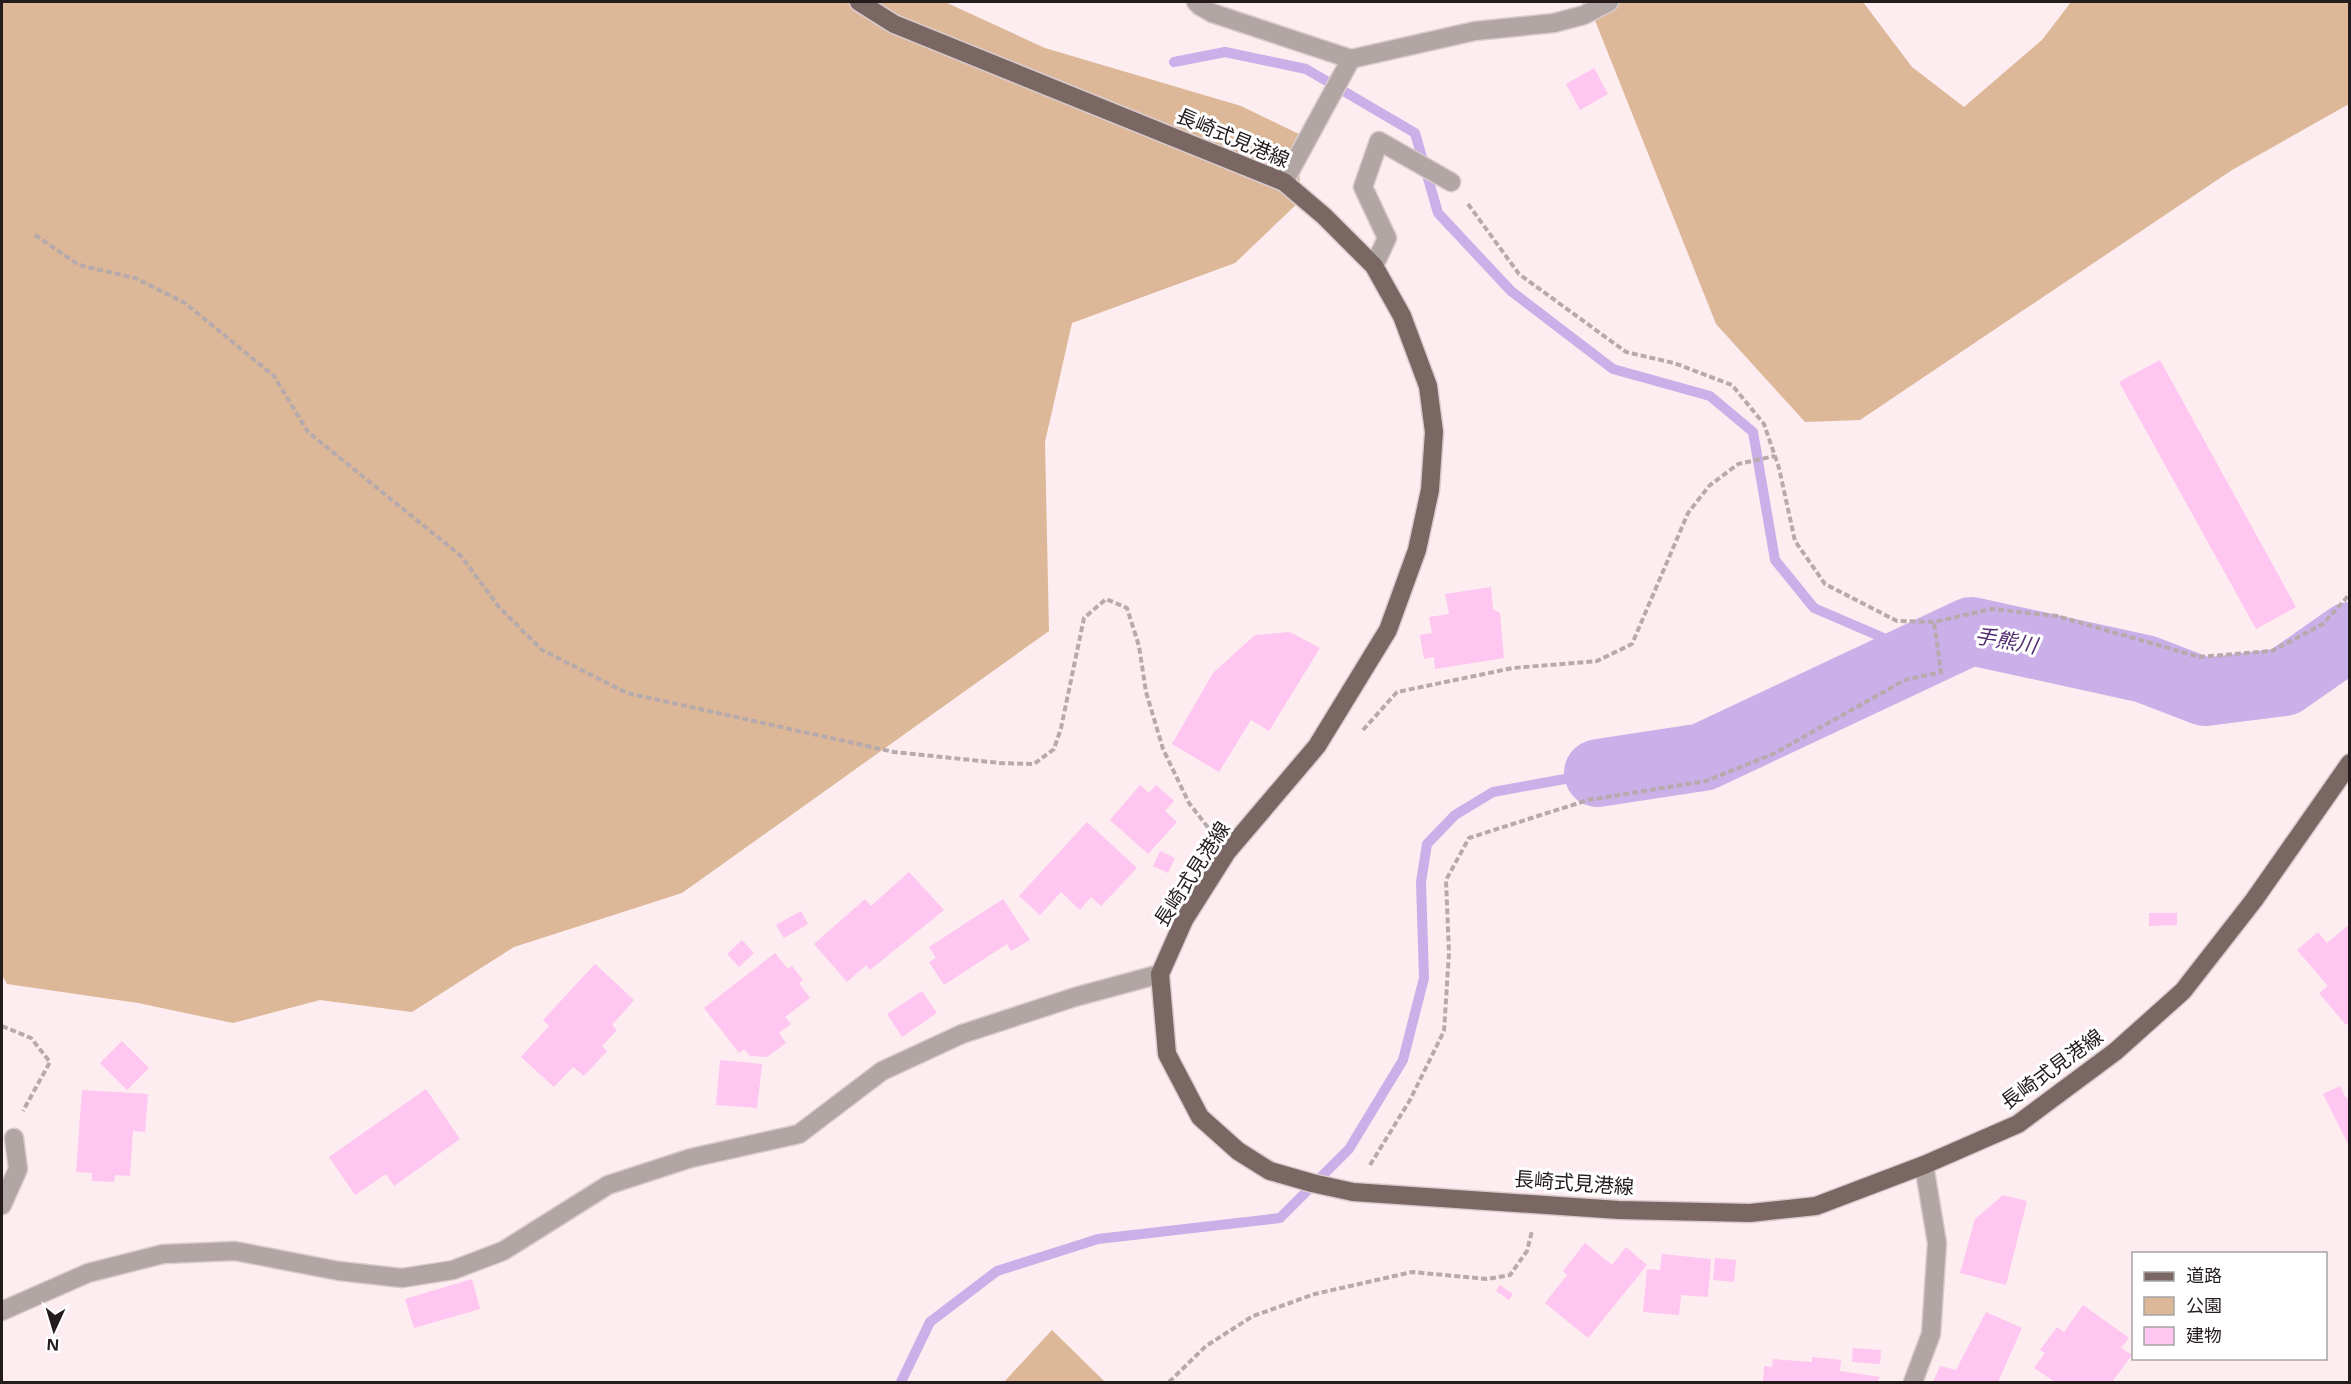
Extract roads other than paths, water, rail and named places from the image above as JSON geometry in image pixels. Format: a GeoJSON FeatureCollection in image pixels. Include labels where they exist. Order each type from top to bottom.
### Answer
{"type":"FeatureCollection","features":[{"type":"Feature","properties":{"kind":"main road","name":"長崎式見港線"},"geometry":{"type":"LineString","coordinates":[[859,2],[894,24],[1284,182],[1324,216],[1374,266],[1402,316],[1428,386],[1434,432],[1430,490],[1417,550],[1388,630],[1317,746],[1227,852],[1184,920],[1160,974],[1167,1054],[1200,1117],[1238,1151],[1269,1171],[1353,1192],[1619,1210],[1750,1213],[1816,1206],[1924,1165],[2018,1124],[2116,1051],[2183,991],[2254,900],[2349,762]]}},
{"type":"Feature","properties":{"kind":"street"},"geometry":{"type":"LineString","coordinates":[[1197,2],[1212,13],[1349,61],[1475,31],[1554,23],[1584,15],[1609,2]]}},
{"type":"Feature","properties":{"kind":"street"},"geometry":{"type":"LineString","coordinates":[[1284,182],[1349,61]]}},
{"type":"Feature","properties":{"kind":"street"},"geometry":{"type":"LineString","coordinates":[[1374,266],[1387,238],[1363,187],[1379,141],[1451,182]]}},
{"type":"Feature","properties":{"kind":"street"},"geometry":{"type":"LineString","coordinates":[[2,1311],[88,1273],[163,1254],[235,1251],[339,1271],[402,1278],[453,1270],[503,1251],[608,1185],[691,1158],[800,1134],[882,1071],[962,1034],[1075,997],[1160,974]]}},
{"type":"Feature","properties":{"kind":"street"},"geometry":{"type":"LineString","coordinates":[[2,1205],[18,1169],[14,1138]]}},
{"type":"Feature","properties":{"kind":"street"},"geometry":{"type":"LineString","coordinates":[[1913,1383],[1931,1334],[1937,1243],[1924,1165]]}},
{"type":"Feature","properties":{"kind":"waterway"},"geometry":{"type":"LineString","coordinates":[[1174,62],[1225,52],[1306,69],[1415,133],[1438,213],[1511,291],[1613,369],[1710,396],[1753,432],[1775,560],[1814,608],[1921,654]]}},
{"type":"Feature","properties":{"kind":"waterway","name":"手熊川"},"geometry":{"type":"LineString","coordinates":[[1598,773],[1703,757],[1971,631],[2145,669],[2205,692],[2284,682],[2350,636]]}},
{"type":"Feature","properties":{"kind":"waterway"},"geometry":{"type":"LineString","coordinates":[[901,1382],[930,1322],[997,1271],[1098,1239],[1280,1218],[1349,1149],[1403,1060],[1424,978],[1421,882],[1427,844],[1455,815],[1493,792],[1598,773]]}}]}
